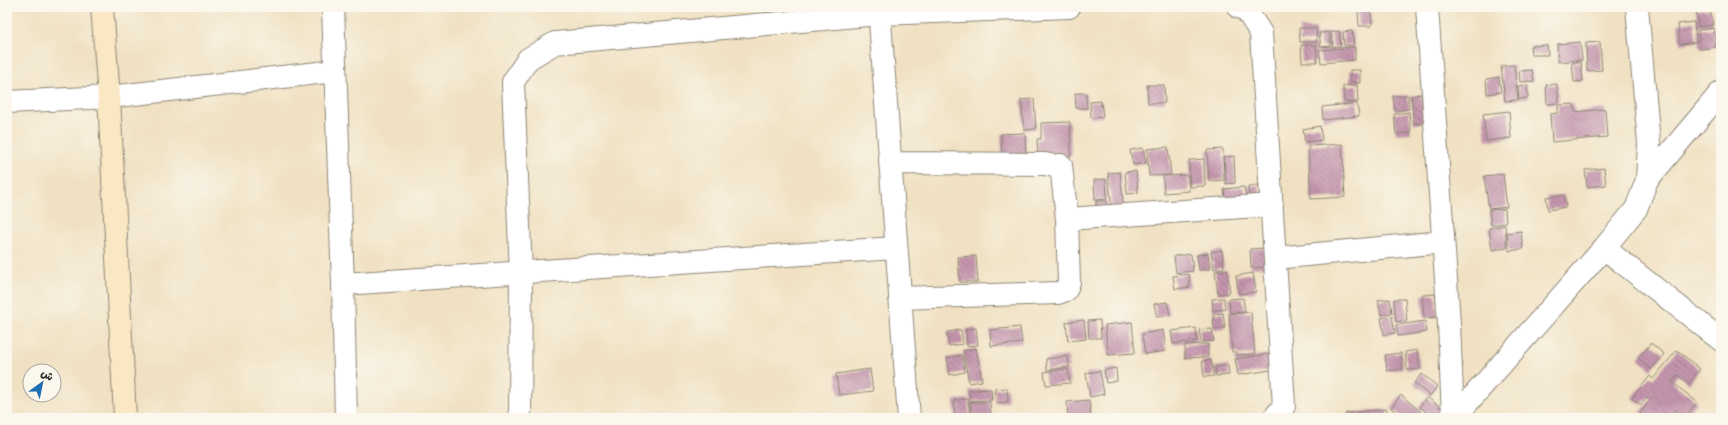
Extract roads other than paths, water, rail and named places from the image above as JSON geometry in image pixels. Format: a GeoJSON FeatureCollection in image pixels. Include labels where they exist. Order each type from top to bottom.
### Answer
{"type":"FeatureCollection","features":[{"type":"Feature","properties":{"kind":"street"},"geometry":{"type":"LineString","coordinates":[[102,7],[109,97],[126,418]]}},
{"type":"Feature","properties":{"kind":"street"},"geometry":{"type":"LineString","coordinates":[[333,7],[343,284],[346,418]]}},
{"type":"Feature","properties":{"kind":"street"},"geometry":{"type":"LineString","coordinates":[[520,418],[521,273],[512,82],[528,59],[555,43],[879,11],[1069,7]]}},
{"type":"Feature","properties":{"kind":"street"},"geometry":{"type":"LineString","coordinates":[[1238,7],[1246,10],[1262,33],[1284,406],[1274,418]]}},
{"type":"Feature","properties":{"kind":"street"},"geometry":{"type":"LineString","coordinates":[[1427,7],[1454,418]]}},
{"type":"Feature","properties":{"kind":"street"},"geometry":{"type":"LineString","coordinates":[[1454,418],[1604,248],[1636,209],[1647,180],[1649,143],[1637,7]]}},
{"type":"Feature","properties":{"kind":"street"},"geometry":{"type":"LineString","coordinates":[[879,11],[909,418]]}},
{"type":"Feature","properties":{"kind":"street"},"geometry":{"type":"LineString","coordinates":[[7,102],[109,97],[335,71]]}},
{"type":"Feature","properties":{"kind":"street"},"geometry":{"type":"LineString","coordinates":[[1647,180],[1721,92]]}},
{"type":"Feature","properties":{"kind":"street"},"geometry":{"type":"LineString","coordinates":[[890,163],[1061,165],[1067,219],[1069,282],[1066,290],[1058,293],[900,298]]}},
{"type":"Feature","properties":{"kind":"street"},"geometry":{"type":"LineString","coordinates":[[1067,219],[1272,205]]}},
{"type":"Feature","properties":{"kind":"street"},"geometry":{"type":"LineString","coordinates":[[1275,258],[1443,242]]}},
{"type":"Feature","properties":{"kind":"street"},"geometry":{"type":"LineString","coordinates":[[343,284],[896,248]]}},
{"type":"Feature","properties":{"kind":"street"},"geometry":{"type":"LineString","coordinates":[[1604,248],[1721,340]]}}]}
